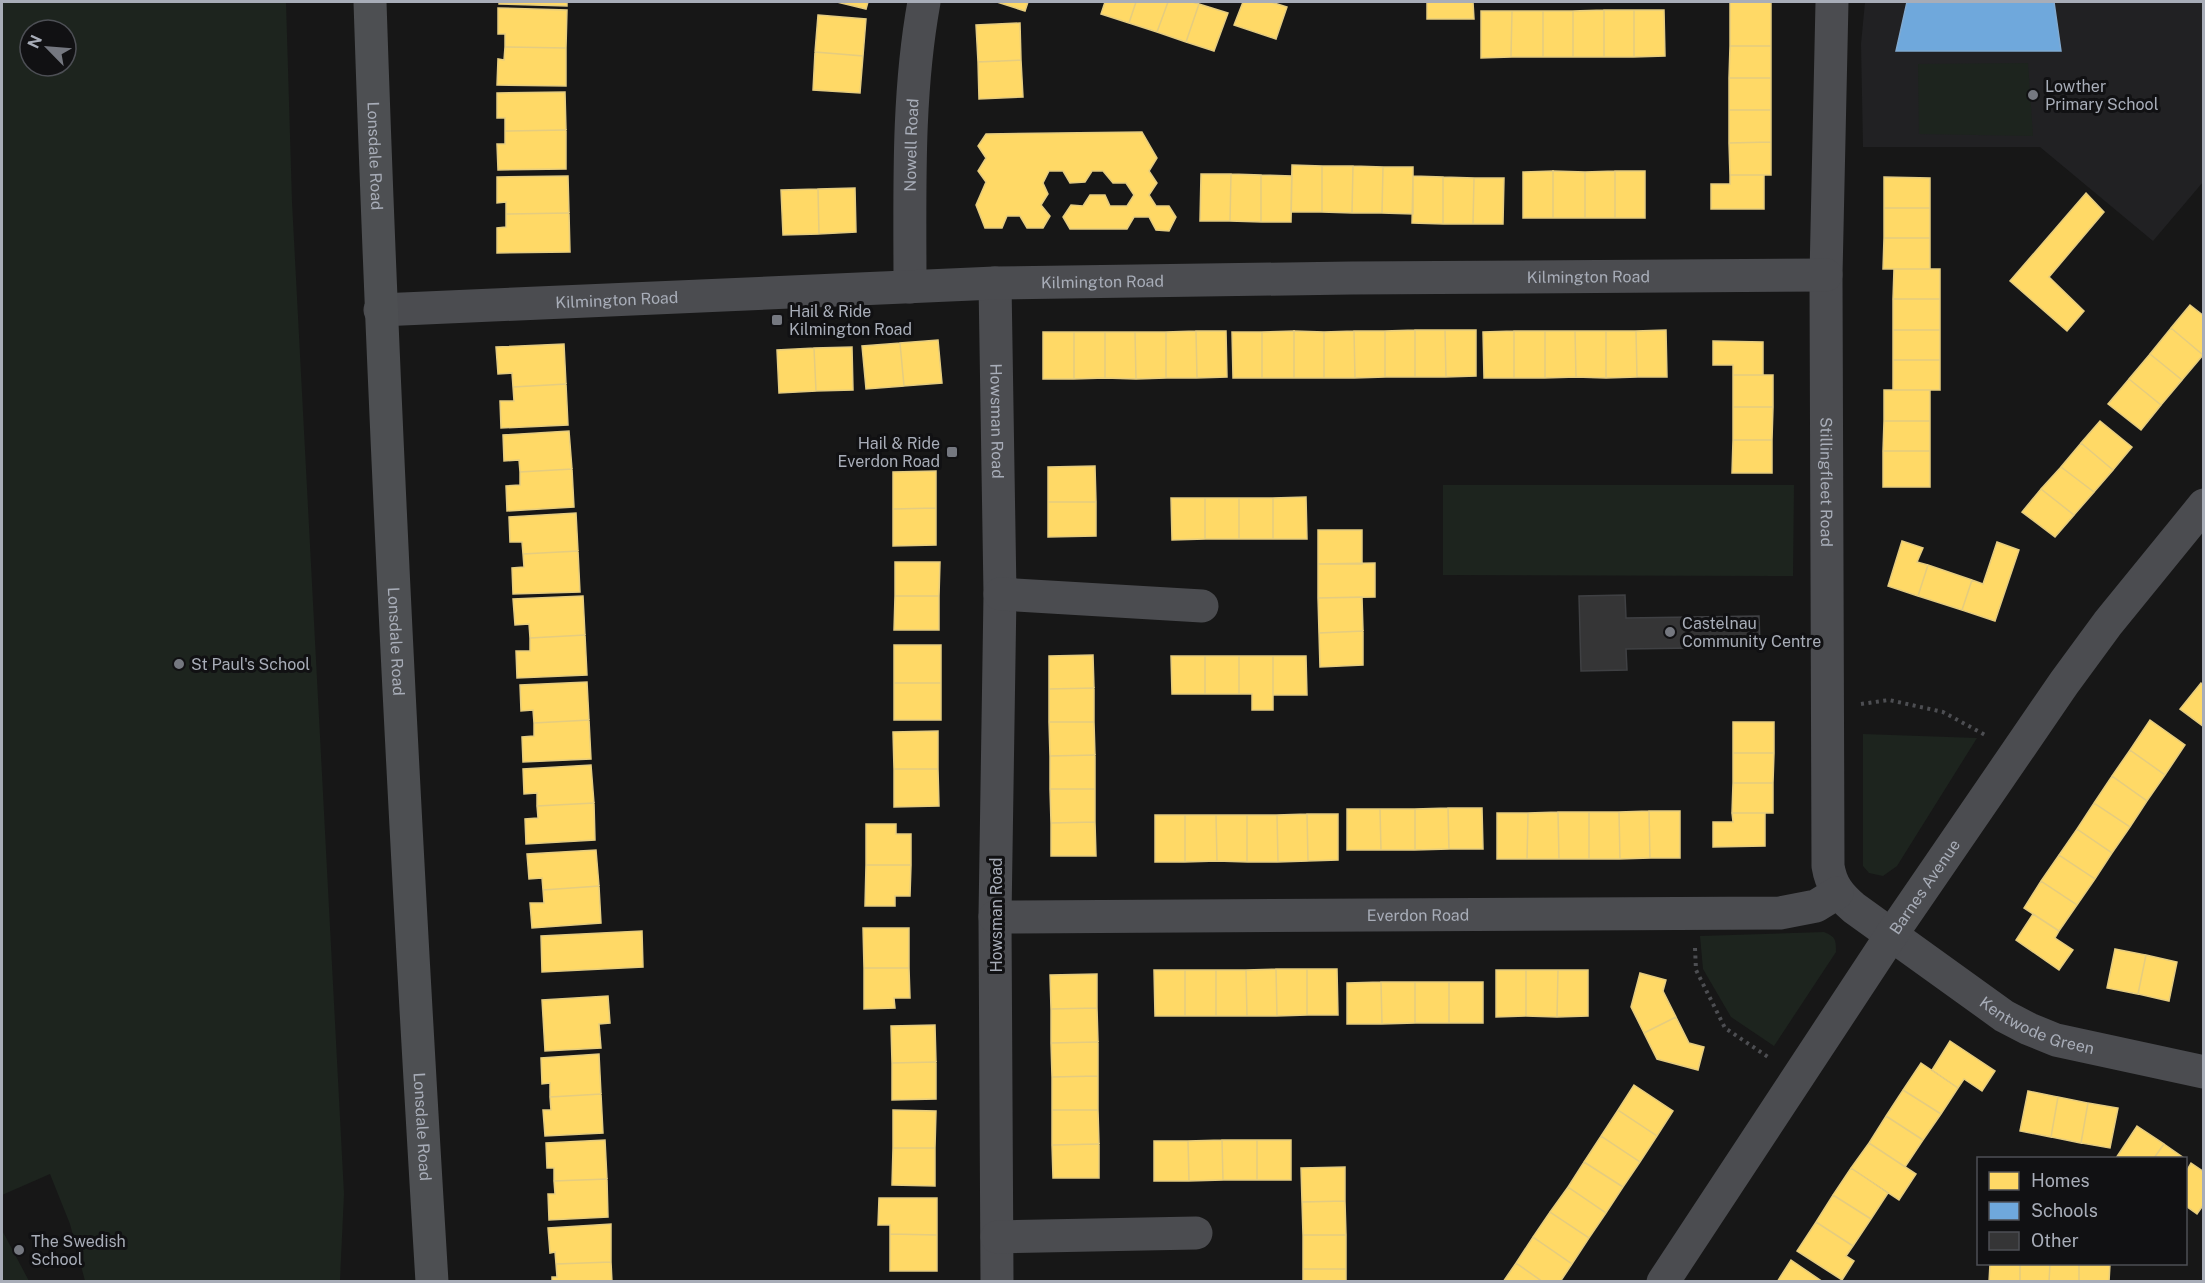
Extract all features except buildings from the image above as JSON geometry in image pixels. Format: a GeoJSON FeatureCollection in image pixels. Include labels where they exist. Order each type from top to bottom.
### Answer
{"type":"FeatureCollection","features":[{"type":"Feature","properties":{"kind":"main road","name":"Lonsdale Road"},"geometry":{"type":"LineString","coordinates":[[370,2],[380,310],[412,945],[432,1281]]}},
{"type":"Feature","properties":{"kind":"street","name":"Nowell Road"},"geometry":{"type":"LineString","coordinates":[[910,287],[910,129],[916,57],[924,2]]}},
{"type":"Feature","properties":{"kind":"street","name":"Stillingfleet Road"},"geometry":{"type":"LineString","coordinates":[[1832,2],[1826,275],[1827,707],[1828,866],[1830,880],[1837,893]]}},
{"type":"Feature","properties":{"kind":"street","name":"Kilmington Road"},"geometry":{"type":"LineString","coordinates":[[380,310],[995,284],[1363,278],[1826,275]]}},
{"type":"Feature","properties":{"kind":"street","name":"Howsman Road"},"geometry":{"type":"LineString","coordinates":[[995,284],[999,594],[995,917],[997,1281]]}},
{"type":"Feature","properties":{"kind":"street","name":"Barnes Avenue"},"geometry":{"type":"LineString","coordinates":[[1662,1281],[1892,934],[2017,751],[2108,623],[2204,505]]}},
{"type":"Feature","properties":{"kind":"street"},"geometry":{"type":"LineString","coordinates":[[999,594],[1202,606]]}},
{"type":"Feature","properties":{"kind":"street"},"geometry":{"type":"LineString","coordinates":[[1837,893],[1854,908],[1892,934]]}},
{"type":"Feature","properties":{"kind":"street","name":"Everdon Road"},"geometry":{"type":"LineString","coordinates":[[995,917],[1780,913],[1816,906],[1837,893]]}},
{"type":"Feature","properties":{"kind":"street","name":"Kentwode Green"},"geometry":{"type":"LineString","coordinates":[[1892,934],[2004,1016],[2029,1029],[2056,1040],[2084,1047],[2204,1072]]}},
{"type":"Feature","properties":{"kind":"street"},"geometry":{"type":"LineString","coordinates":[[997,1237],[1196,1233]]}},
{"type":"Feature","properties":{"kind":"path"},"geometry":{"type":"LineString","coordinates":[[1827,707],[1889,700],[1943,712],[2017,751]]}},
{"type":"Feature","properties":{"kind":"path"},"geometry":{"type":"LineString","coordinates":[[1694,914],[1696,970],[1725,1028],[1798,1077]]}},
{"type":"Feature","properties":{"kind":"shaded area","name":"St Paul's School"},"geometry":{"type":"Polygon","coordinates":[[[2,2],[286,2],[292,202],[344,1194],[340,1280],[85,1281],[70,1224],[50,1174],[2,1195],[2,2]]]}},
{"type":"Feature","properties":{"kind":"shaded area","name":"Lowther Primary School"},"geometry":{"type":"Polygon","coordinates":[[[1865,2],[2203,2],[2203,182],[2153,241],[2040,147],[1863,147],[1861,44],[1865,2]]]}},
{"type":"Feature","properties":{"kind":"shaded area"},"geometry":{"type":"Polygon","coordinates":[[[2028,63],[2033,136],[1919,134],[1918,64],[2028,63]]]}},
{"type":"Feature","properties":{"kind":"shaded area"},"geometry":{"type":"Polygon","coordinates":[[[1443,485],[1794,485],[1793,576],[1443,575],[1443,485]]]}},
{"type":"Feature","properties":{"kind":"shaded area"},"geometry":{"type":"Polygon","coordinates":[[[1863,734],[1977,738],[1897,866],[1883,876],[1869,873],[1863,866],[1863,734]]]}},
{"type":"Feature","properties":{"kind":"shaded area"},"geometry":{"type":"Polygon","coordinates":[[[1824,932],[1834,939],[1836,952],[1774,1046],[1731,1017],[1703,969],[1700,936],[1824,932]]]}},
{"type":"Feature","properties":{"kind":"shaded area"},"geometry":{"type":"Polygon","coordinates":[[[3,1232],[29,1281],[2,1281],[3,1232]]]}},
{"type":"Feature","properties":{"kind":"place","name":"Lowther Primary School"},"geometry":{"type":"Point","coordinates":[2033,95]}},
{"type":"Feature","properties":{"kind":"place","name":"Hail & Ride Kilmington Road"},"geometry":{"type":"Point","coordinates":[777,320]}},
{"type":"Feature","properties":{"kind":"place","name":"Hail & Ride Everdon Road"},"geometry":{"type":"Point","coordinates":[952,452]}},
{"type":"Feature","properties":{"kind":"place","name":"Castelnau Community Centre"},"geometry":{"type":"Point","coordinates":[1670,632]}},
{"type":"Feature","properties":{"kind":"place","name":"St Paul's School"},"geometry":{"type":"Point","coordinates":[179,664]}},
{"type":"Feature","properties":{"kind":"place","name":"The Swedish School"},"geometry":{"type":"Point","coordinates":[19,1250]}}]}
